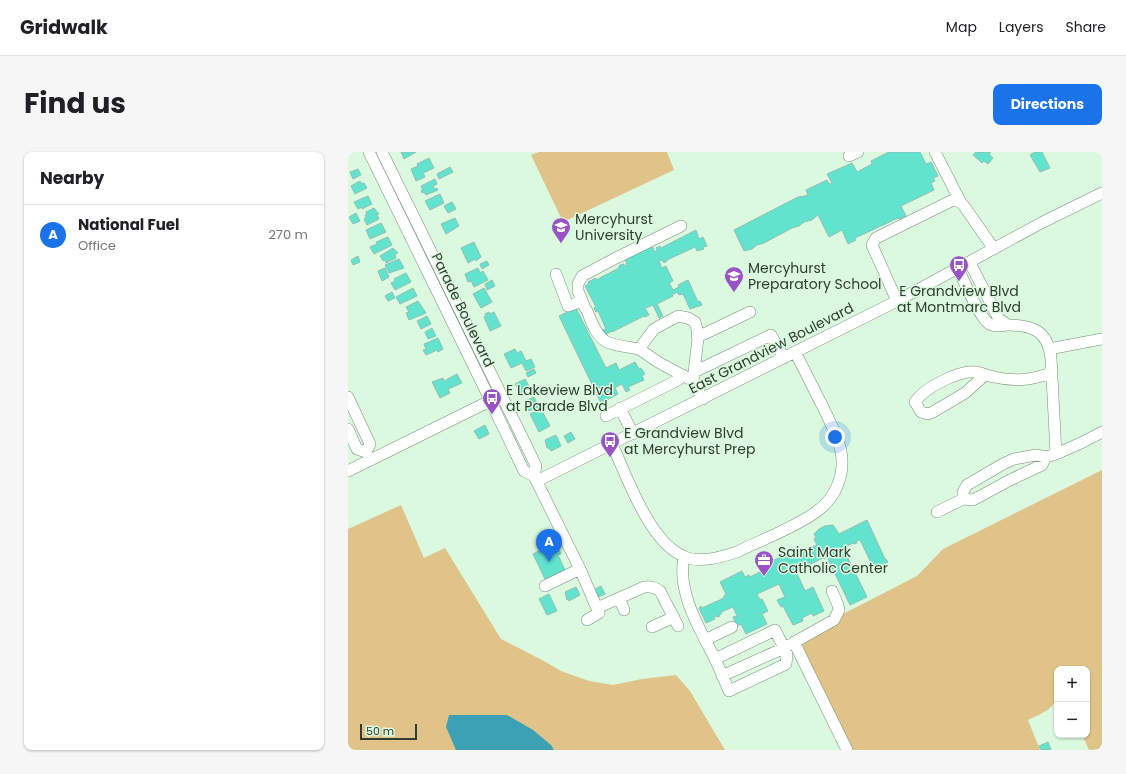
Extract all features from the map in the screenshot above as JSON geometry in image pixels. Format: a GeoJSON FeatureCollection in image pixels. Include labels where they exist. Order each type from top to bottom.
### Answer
{"type":"FeatureCollection","features":[{"type":"Feature","properties":{"kind":"street","name":"Parade Boulevard"},"geometry":{"type":"LineString","coordinates":[[369,152],[524,471],[535,478],[536,466],[382,152]]}},
{"type":"Feature","properties":{"kind":"street"},"geometry":{"type":"LineString","coordinates":[[935,152],[960,201],[994,249]]}},
{"type":"Feature","properties":{"kind":"street","name":"East Grandview Boulevard"},"geometry":{"type":"LineString","coordinates":[[535,478],[612,444],[703,399],[897,301],[1048,220],[1102,193]]}},
{"type":"Feature","properties":{"kind":"street"},"geometry":{"type":"LineString","coordinates":[[897,301],[872,245],[876,238],[951,201],[960,201]]}},
{"type":"Feature","properties":{"kind":"street"},"geometry":{"type":"LineString","coordinates":[[680,226],[582,276],[578,284],[578,291],[584,307],[597,332],[604,341],[639,349],[683,375],[694,376],[771,335],[784,358]]}},
{"type":"Feature","properties":{"kind":"street"},"geometry":{"type":"LineString","coordinates":[[970,263],[999,319],[1008,325]]}},
{"type":"Feature","properties":{"kind":"street"},"geometry":{"type":"LineString","coordinates":[[958,269],[984,319],[992,325],[1021,326],[1036,330],[1046,339],[1049,349],[1051,373],[1051,456]]}},
{"type":"Feature","properties":{"kind":"street"},"geometry":{"type":"LineString","coordinates":[[556,274],[568,306],[584,307]]}},
{"type":"Feature","properties":{"kind":"street"},"geometry":{"type":"LineString","coordinates":[[698,336],[750,312]]}},
{"type":"Feature","properties":{"kind":"street"},"geometry":{"type":"LineString","coordinates":[[639,349],[654,328],[678,316],[688,318],[695,322],[698,336],[694,376],[703,399]]}},
{"type":"Feature","properties":{"kind":"street"},"geometry":{"type":"LineString","coordinates":[[1049,349],[1102,339]]}},
{"type":"Feature","properties":{"kind":"street"},"geometry":{"type":"LineString","coordinates":[[612,444],[643,512],[652,527],[668,546],[684,557],[709,559],[737,552],[803,520],[825,504],[836,488],[843,466],[840,447],[830,423],[795,352]]}},
{"type":"Feature","properties":{"kind":"street"},"geometry":{"type":"LineString","coordinates":[[986,376],[960,396],[933,412],[928,414],[921,412],[917,407],[915,402],[926,390],[954,376],[976,372],[986,376],[1026,380],[1051,373]]}},
{"type":"Feature","properties":{"kind":"street"},"geometry":{"type":"LineString","coordinates":[[606,416],[678,380],[683,375]]}},
{"type":"Feature","properties":{"kind":"street"},"geometry":{"type":"LineString","coordinates":[[348,472],[367,456],[502,395]]}},
{"type":"Feature","properties":{"kind":"street"},"geometry":{"type":"LineString","coordinates":[[348,398],[370,444],[367,456]]}},
{"type":"Feature","properties":{"kind":"street"},"geometry":{"type":"LineString","coordinates":[[620,408],[633,434]]}},
{"type":"Feature","properties":{"kind":"street"},"geometry":{"type":"LineString","coordinates":[[348,429],[357,448],[367,456]]}},
{"type":"Feature","properties":{"kind":"street"},"geometry":{"type":"LineString","coordinates":[[937,512],[963,499],[973,500],[1042,465],[1051,456],[1102,432]]}},
{"type":"Feature","properties":{"kind":"street"},"geometry":{"type":"LineString","coordinates":[[963,499],[963,492],[967,485],[1003,464],[1014,459],[1036,454],[1051,456]]}},
{"type":"Feature","properties":{"kind":"street"},"geometry":{"type":"LineString","coordinates":[[535,478],[600,613],[586,620]]}},
{"type":"Feature","properties":{"kind":"street"},"geometry":{"type":"LineString","coordinates":[[684,557],[682,572],[685,590],[694,617],[729,691],[786,664],[787,654],[775,630],[714,659]]}},
{"type":"Feature","properties":{"kind":"street"},"geometry":{"type":"LineString","coordinates":[[549,582],[580,569]]}},
{"type":"Feature","properties":{"kind":"street"},"geometry":{"type":"LineString","coordinates":[[597,608],[644,587],[651,586],[660,591],[676,621],[652,627]]}},
{"type":"Feature","properties":{"kind":"street"},"geometry":{"type":"LineString","coordinates":[[722,676],[784,648],[828,625],[838,615],[839,610],[832,590]]}},
{"type":"Feature","properties":{"kind":"street"},"geometry":{"type":"LineString","coordinates":[[619,598],[624,610]]}},
{"type":"Feature","properties":{"kind":"street"},"geometry":{"type":"LineString","coordinates":[[705,640],[732,627]]}},
{"type":"Feature","properties":{"kind":"street"},"geometry":{"type":"LineString","coordinates":[[794,642],[847,750]]}},
{"type":"Feature","properties":{"kind":"shaded area"},"geometry":{"type":"Polygon","coordinates":[[[539,152],[667,152],[674,170],[563,222],[531,155],[539,152]]]}},
{"type":"Feature","properties":{"kind":"shaded area"},"geometry":{"type":"Polygon","coordinates":[[[1102,470],[1102,749],[1089,750],[1083,738],[1090,738],[1090,666],[1054,666],[1054,703],[1046,711],[1028,720],[1040,750],[851,750],[802,650],[804,640],[843,614],[917,576],[943,549],[1102,470]]]}},
{"type":"Feature","properties":{"kind":"shaded area"},"geometry":{"type":"Polygon","coordinates":[[[401,505],[424,558],[445,548],[501,639],[561,671],[589,681],[613,685],[642,679],[676,675],[690,691],[725,750],[348,750],[348,529],[401,505]]]}},
{"type":"Feature","properties":{"kind":"water"},"geometry":{"type":"Polygon","coordinates":[[[449,715],[507,715],[533,730],[551,745],[554,750],[456,750],[446,727],[449,715]]]}},
{"type":"Feature","properties":{"kind":"building"},"geometry":{"type":"Polygon","coordinates":[[[401,152],[416,152],[404,159],[401,152]]]}},
{"type":"Feature","properties":{"kind":"building"},"geometry":{"type":"Polygon","coordinates":[[[889,152],[920,152],[926,164],[931,162],[938,176],[933,178],[935,181],[931,183],[934,190],[901,206],[906,216],[899,219],[898,218],[855,238],[856,240],[848,244],[842,230],[829,237],[818,215],[812,220],[804,222],[799,226],[757,245],[752,249],[744,251],[734,230],[798,197],[808,195],[806,190],[827,180],[829,184],[832,183],[827,174],[852,163],[857,172],[872,164],[871,161],[889,152]]]}},
{"type":"Feature","properties":{"kind":"building"},"geometry":{"type":"Polygon","coordinates":[[[976,152],[991,152],[989,154],[993,158],[988,164],[984,161],[982,163],[973,155],[976,152]]]}},
{"type":"Feature","properties":{"kind":"building"},"geometry":{"type":"Polygon","coordinates":[[[1035,152],[1042,152],[1050,168],[1040,172],[1030,155],[1035,152]]]}},
{"type":"Feature","properties":{"kind":"building"},"geometry":{"type":"Polygon","coordinates":[[[429,158],[434,168],[423,173],[425,177],[416,181],[411,169],[429,158]]]}},
{"type":"Feature","properties":{"kind":"building"},"geometry":{"type":"Polygon","coordinates":[[[450,167],[453,172],[439,179],[437,174],[450,167]]]}},
{"type":"Feature","properties":{"kind":"building"},"geometry":{"type":"Polygon","coordinates":[[[358,169],[361,175],[353,179],[350,172],[358,169]]]}},
{"type":"Feature","properties":{"kind":"building"},"geometry":{"type":"Polygon","coordinates":[[[435,179],[437,184],[433,186],[434,189],[437,188],[438,190],[426,195],[424,192],[422,193],[421,190],[423,190],[421,186],[435,179]]]}},
{"type":"Feature","properties":{"kind":"building"},"geometry":{"type":"Polygon","coordinates":[[[360,181],[362,184],[364,183],[367,188],[355,194],[351,186],[360,181]]]}},
{"type":"Feature","properties":{"kind":"building"},"geometry":{"type":"Polygon","coordinates":[[[440,194],[444,203],[430,210],[425,201],[440,194]]]}},
{"type":"Feature","properties":{"kind":"building"},"geometry":{"type":"Polygon","coordinates":[[[368,196],[372,204],[362,209],[362,207],[358,209],[354,202],[368,196]]]}},
{"type":"Feature","properties":{"kind":"building"},"geometry":{"type":"Polygon","coordinates":[[[452,202],[456,209],[448,213],[444,206],[452,202]]]}},
{"type":"Feature","properties":{"kind":"building"},"geometry":{"type":"Polygon","coordinates":[[[374,208],[379,214],[377,215],[379,219],[367,225],[364,219],[366,217],[365,215],[367,214],[366,212],[374,208]]]}},
{"type":"Feature","properties":{"kind":"building"},"geometry":{"type":"Polygon","coordinates":[[[356,213],[360,221],[353,224],[349,217],[356,213]]]}},
{"type":"Feature","properties":{"kind":"building"},"geometry":{"type":"Polygon","coordinates":[[[455,218],[459,226],[446,234],[441,224],[455,218]]]}},
{"type":"Feature","properties":{"kind":"building"},"geometry":{"type":"Polygon","coordinates":[[[381,223],[386,232],[370,239],[366,230],[381,223]]]}},
{"type":"Feature","properties":{"kind":"building"},"geometry":{"type":"Polygon","coordinates":[[[696,230],[699,239],[703,237],[707,246],[703,247],[704,249],[697,251],[695,247],[667,260],[664,263],[662,260],[659,261],[662,268],[666,266],[673,281],[669,283],[673,290],[679,287],[678,285],[688,280],[698,302],[700,301],[702,305],[690,309],[683,294],[679,295],[677,292],[672,295],[673,296],[657,304],[663,316],[659,318],[653,305],[645,308],[649,315],[605,335],[603,330],[606,329],[598,311],[596,312],[594,308],[596,307],[585,286],[589,284],[588,282],[596,278],[596,280],[619,268],[620,265],[627,265],[625,259],[652,246],[655,252],[657,251],[656,248],[660,246],[661,248],[696,230]]]}},
{"type":"Feature","properties":{"kind":"building"},"geometry":{"type":"Polygon","coordinates":[[[388,237],[392,245],[374,254],[370,247],[377,244],[376,242],[388,237]]]}},
{"type":"Feature","properties":{"kind":"building"},"geometry":{"type":"Polygon","coordinates":[[[474,242],[481,257],[476,261],[475,259],[468,263],[461,248],[474,242]]]}},
{"type":"Feature","properties":{"kind":"building"},"geometry":{"type":"Polygon","coordinates":[[[393,248],[398,253],[395,254],[396,258],[386,263],[380,256],[393,248]]]}},
{"type":"Feature","properties":{"kind":"building"},"geometry":{"type":"Polygon","coordinates":[[[358,256],[360,262],[353,265],[351,260],[358,256]]]}},
{"type":"Feature","properties":{"kind":"building"},"geometry":{"type":"Polygon","coordinates":[[[399,259],[404,268],[389,273],[385,265],[399,259]]]}},
{"type":"Feature","properties":{"kind":"building"},"geometry":{"type":"Polygon","coordinates":[[[487,261],[489,265],[482,269],[480,264],[487,261]]]}},
{"type":"Feature","properties":{"kind":"building"},"geometry":{"type":"Polygon","coordinates":[[[385,268],[389,277],[382,281],[378,271],[385,268]]]}},
{"type":"Feature","properties":{"kind":"building"},"geometry":{"type":"Polygon","coordinates":[[[478,268],[480,273],[483,271],[488,280],[474,287],[471,281],[468,282],[465,274],[478,268]]]}},
{"type":"Feature","properties":{"kind":"building"},"geometry":{"type":"Polygon","coordinates":[[[406,273],[411,282],[395,290],[391,283],[395,281],[394,279],[406,273]]]}},
{"type":"Feature","properties":{"kind":"building"},"geometry":{"type":"Polygon","coordinates":[[[492,280],[495,286],[487,290],[485,284],[492,280]]]}},
{"type":"Feature","properties":{"kind":"building"},"geometry":{"type":"Polygon","coordinates":[[[413,288],[417,296],[400,304],[396,297],[413,288]]]}},
{"type":"Feature","properties":{"kind":"building"},"geometry":{"type":"Polygon","coordinates":[[[484,288],[492,302],[481,308],[473,294],[484,288]]]}},
{"type":"Feature","properties":{"kind":"building"},"geometry":{"type":"Polygon","coordinates":[[[392,292],[395,298],[388,301],[385,296],[392,292]]]}},
{"type":"Feature","properties":{"kind":"building"},"geometry":{"type":"Polygon","coordinates":[[[418,301],[426,313],[409,320],[406,313],[409,312],[406,307],[418,301]]]}},
{"type":"Feature","properties":{"kind":"building"},"geometry":{"type":"Polygon","coordinates":[[[576,308],[606,368],[616,363],[619,370],[635,362],[639,369],[641,368],[645,374],[642,376],[644,380],[628,387],[630,390],[626,392],[622,384],[618,386],[615,388],[618,394],[601,403],[559,316],[576,308]]]}},
{"type":"Feature","properties":{"kind":"building"},"geometry":{"type":"Polygon","coordinates":[[[489,312],[490,314],[494,312],[501,326],[490,331],[484,317],[486,316],[485,314],[489,312]]]}},
{"type":"Feature","properties":{"kind":"building"},"geometry":{"type":"Polygon","coordinates":[[[427,316],[431,324],[421,329],[417,321],[427,316]]]}},
{"type":"Feature","properties":{"kind":"building"},"geometry":{"type":"Polygon","coordinates":[[[432,328],[436,336],[428,339],[425,332],[432,328]]]}},
{"type":"Feature","properties":{"kind":"building"},"geometry":{"type":"Polygon","coordinates":[[[438,338],[443,349],[426,355],[423,350],[426,349],[424,344],[438,338]]]}},
{"type":"Feature","properties":{"kind":"building"},"geometry":{"type":"Polygon","coordinates":[[[515,349],[517,353],[521,351],[526,361],[531,359],[535,367],[526,371],[522,363],[511,368],[504,354],[515,349]]]}},
{"type":"Feature","properties":{"kind":"building"},"geometry":{"type":"Polygon","coordinates":[[[534,369],[536,373],[528,377],[526,373],[534,369]]]}},
{"type":"Feature","properties":{"kind":"building"},"geometry":{"type":"Polygon","coordinates":[[[457,374],[462,383],[448,389],[450,393],[440,398],[432,382],[443,378],[444,381],[457,374]]]}},
{"type":"Feature","properties":{"kind":"building"},"geometry":{"type":"Polygon","coordinates":[[[525,379],[530,388],[521,393],[515,384],[525,379]]]}},
{"type":"Feature","properties":{"kind":"building"},"geometry":{"type":"Polygon","coordinates":[[[544,387],[546,391],[538,395],[536,391],[544,387]]]}},
{"type":"Feature","properties":{"kind":"building"},"geometry":{"type":"Polygon","coordinates":[[[534,397],[539,407],[529,411],[524,403],[526,403],[525,401],[534,397]]]}},
{"type":"Feature","properties":{"kind":"building"},"geometry":{"type":"Polygon","coordinates":[[[541,409],[550,426],[539,432],[530,414],[541,409]]]}},
{"type":"Feature","properties":{"kind":"building"},"geometry":{"type":"Polygon","coordinates":[[[485,425],[489,434],[479,439],[474,431],[485,425]]]}},
{"type":"Feature","properties":{"kind":"building"},"geometry":{"type":"Polygon","coordinates":[[[571,432],[575,439],[568,443],[564,436],[571,432]]]}},
{"type":"Feature","properties":{"kind":"building"},"geometry":{"type":"Polygon","coordinates":[[[556,435],[561,446],[551,451],[547,448],[545,440],[556,435]]]}},
{"type":"Feature","properties":{"kind":"building","name":"Saint Mark Catholic Center"},"geometry":{"type":"Polygon","coordinates":[[[867,520],[885,559],[888,562],[874,569],[860,540],[856,541],[857,543],[853,543],[843,548],[867,597],[850,605],[827,557],[796,571],[805,591],[813,587],[824,611],[813,616],[812,613],[802,618],[803,621],[793,625],[783,606],[781,607],[777,600],[785,597],[779,584],[757,594],[760,600],[762,599],[768,611],[762,614],[767,624],[746,634],[741,624],[737,626],[733,617],[737,616],[733,607],[721,612],[722,613],[719,615],[720,616],[714,617],[715,619],[706,623],[699,608],[724,598],[726,594],[720,582],[742,571],[745,577],[749,575],[750,577],[774,565],[771,562],[784,555],[787,554],[789,558],[817,545],[814,539],[816,538],[814,534],[825,526],[833,525],[839,534],[867,520]]]}},
{"type":"Feature","properties":{"kind":"building"},"geometry":{"type":"Polygon","coordinates":[[[552,544],[556,551],[559,550],[561,554],[558,555],[565,570],[545,579],[533,554],[552,544]]]}},
{"type":"Feature","properties":{"kind":"building"},"geometry":{"type":"Polygon","coordinates":[[[601,586],[605,594],[598,597],[594,590],[601,586]]]}},
{"type":"Feature","properties":{"kind":"building"},"geometry":{"type":"Polygon","coordinates":[[[576,587],[580,595],[569,601],[568,599],[567,600],[565,592],[576,587]]]}},
{"type":"Feature","properties":{"kind":"building"},"geometry":{"type":"Polygon","coordinates":[[[549,594],[557,611],[547,615],[539,599],[549,594]]]}},
{"type":"Feature","properties":{"kind":"building"},"geometry":{"type":"Polygon","coordinates":[[[1048,742],[1051,750],[1041,750],[1039,746],[1048,742]]]}},
{"type":"Feature","properties":{"kind":"place","name":"Mercyhurst University"},"geometry":{"type":"Point","coordinates":[561,244]}},
{"type":"Feature","properties":{"kind":"place","name":"E Grandview Blvd at Montmarc Blvd"},"geometry":{"type":"Point","coordinates":[959,282]}},
{"type":"Feature","properties":{"kind":"place","name":"Mercyhurst Preparatory School"},"geometry":{"type":"Point","coordinates":[734,293]}},
{"type":"Feature","properties":{"kind":"place","name":"E Lakeview Blvd at Parade Blvd"},"geometry":{"type":"Point","coordinates":[492,415]}},
{"type":"Feature","properties":{"kind":"place","name":"E Grandview Blvd at Mercyhurst Prep"},"geometry":{"type":"Point","coordinates":[610,458]}},
{"type":"Feature","properties":{"kind":"place","name":"National Fuel"},"geometry":{"type":"Point","coordinates":[549,562]}},
{"type":"Feature","properties":{"kind":"place","name":"Saint Mark Catholic Center"},"geometry":{"type":"Point","coordinates":[764,577]}}]}
